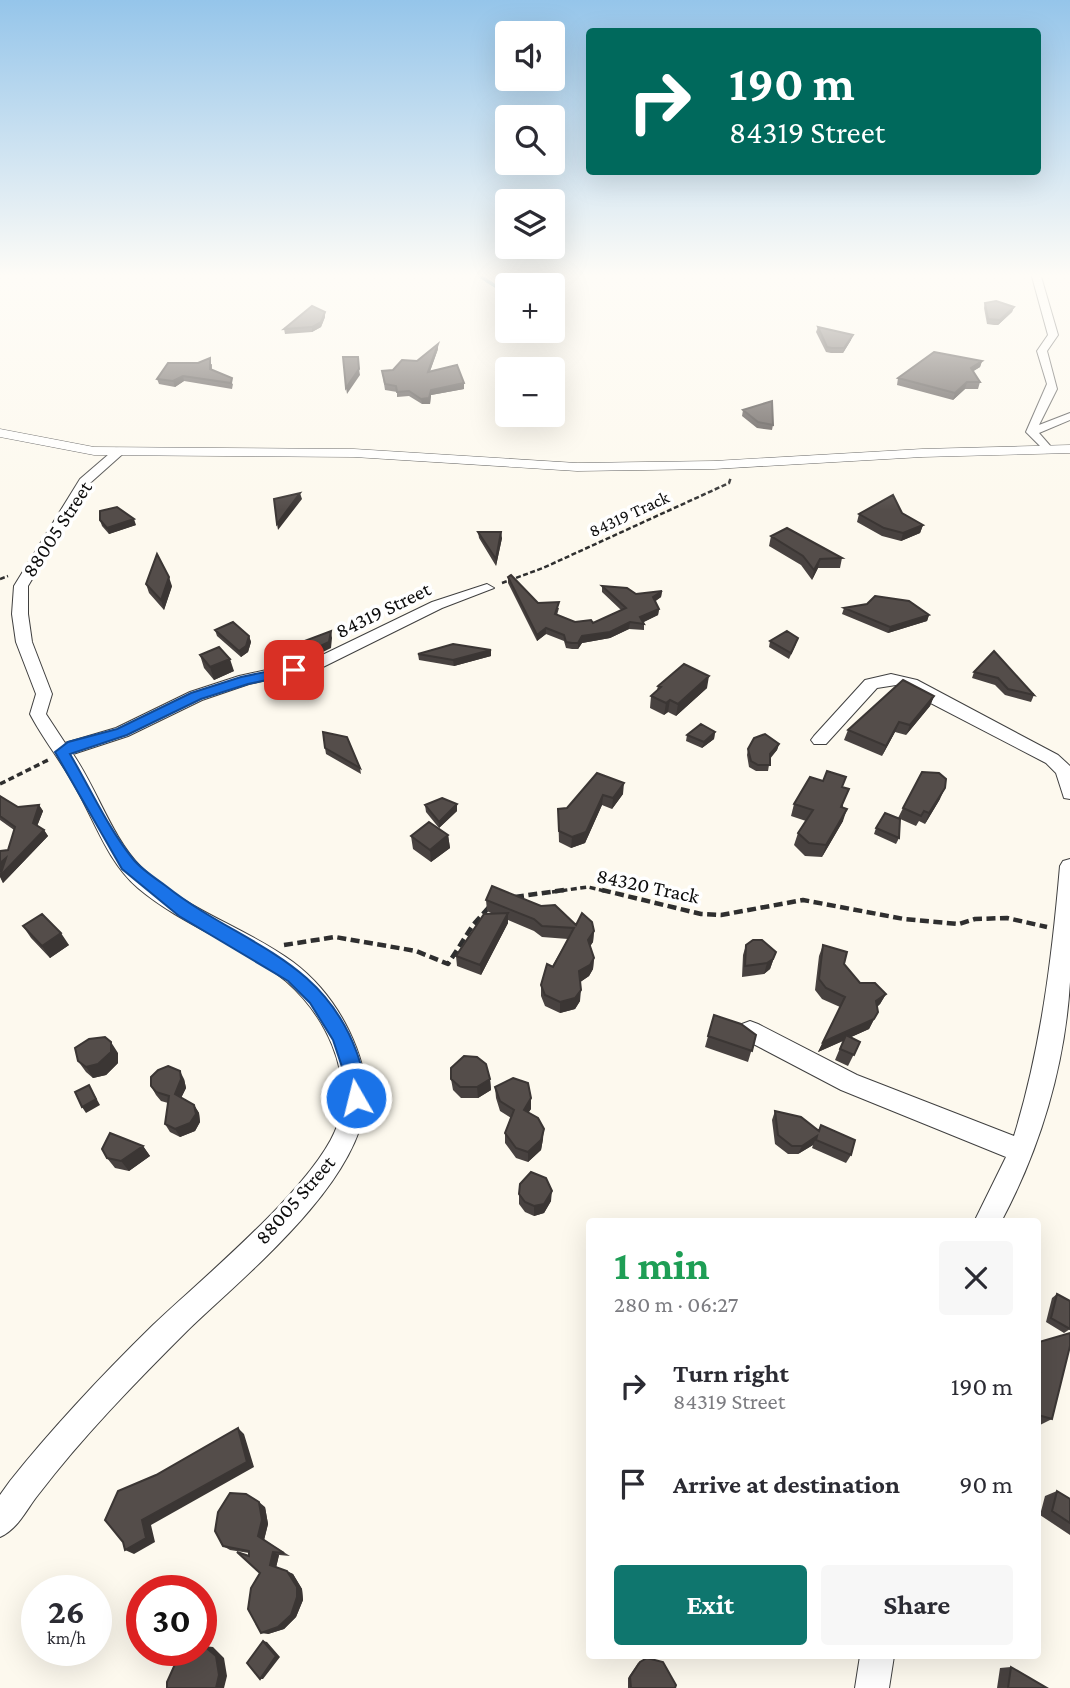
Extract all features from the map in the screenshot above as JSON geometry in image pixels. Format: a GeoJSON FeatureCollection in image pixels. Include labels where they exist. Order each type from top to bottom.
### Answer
{"type":"FeatureCollection","features":[{"type":"Feature","properties":{"kind":"street"},"geometry":{"type":"LineString","coordinates":[[1032,432],[1035,416],[1052,383],[1042,352]]}},
{"type":"Feature","properties":{"kind":"street"},"geometry":{"type":"LineString","coordinates":[[1032,432],[1070,416]]}},
{"type":"Feature","properties":{"kind":"street"},"geometry":{"type":"LineString","coordinates":[[1032,432],[1046,449]]}},
{"type":"Feature","properties":{"kind":"street"},"geometry":{"type":"LineString","coordinates":[[0,433],[94,451],[388,454],[590,467],[714,465],[922,453],[1070,449]]}},
{"type":"Feature","properties":{"kind":"street","name":"88005 Street"},"geometry":{"type":"LineString","coordinates":[[0,1521],[65,1434],[251,1251],[312,1186],[338,1152],[349,1127],[356,1098],[353,1070],[341,1037],[316,998],[294,975],[185,911],[128,864],[38,714],[44,694],[31,672],[24,649],[19,601],[21,586],[84,482],[120,451]]}},
{"type":"Feature","properties":{"kind":"street","name":"84319 Street"},"geometry":{"type":"LineString","coordinates":[[62,752],[73,746],[122,732],[196,696],[245,680],[317,664],[437,605],[487,589]]}},
{"type":"Feature","properties":{"kind":"street"},"geometry":{"type":"LineString","coordinates":[[820,740],[871,684],[877,679],[891,678],[911,684],[1052,759],[1064,771],[1070,793]]}},
{"type":"Feature","properties":{"kind":"street"},"geometry":{"type":"LineString","coordinates":[[989,1218],[1023,1152],[1048,1041],[1066,929],[1070,866]]}},
{"type":"Feature","properties":{"kind":"street"},"geometry":{"type":"LineString","coordinates":[[750,1031],[783,1053],[818,1069],[1023,1152]]}},
{"type":"Feature","properties":{"kind":"street"},"geometry":{"type":"LineString","coordinates":[[872,1688],[877,1659]]}},
{"type":"Feature","properties":{"kind":"path","name":"84319 Track"},"geometry":{"type":"LineString","coordinates":[[487,589],[543,568],[729,483],[730,472]]}},
{"type":"Feature","properties":{"kind":"path"},"geometry":{"type":"LineString","coordinates":[[0,785],[62,752]]}},
{"type":"Feature","properties":{"kind":"path","name":"84320 Track"},"geometry":{"type":"LineString","coordinates":[[508,897],[529,897],[588,887],[701,914],[721,915],[803,900],[904,919],[959,924],[975,919],[1007,918],[1037,927],[1066,929]]}},
{"type":"Feature","properties":{"kind":"path"},"geometry":{"type":"LineString","coordinates":[[257,952],[335,937],[416,951],[448,964],[473,925],[497,897]]}},
{"type":"Feature","properties":{"kind":"building"},"geometry":{"type":"Polygon","coordinates":[[[428,352],[435,352],[428,372],[457,365],[464,383],[431,390],[429,398],[421,399],[409,391],[397,392],[396,386],[385,384],[382,371],[393,370],[402,360],[417,361],[428,352]]]}},
{"type":"Feature","properties":{"kind":"building"},"geometry":{"type":"Polygon","coordinates":[[[934,352],[982,361],[971,368],[980,382],[967,382],[955,393],[898,378],[934,352]]]}},
{"type":"Feature","properties":{"kind":"building"},"geometry":{"type":"Polygon","coordinates":[[[343,357],[358,357],[359,369],[346,388],[343,357]]]}},
{"type":"Feature","properties":{"kind":"building"},"geometry":{"type":"Polygon","coordinates":[[[210,358],[210,369],[232,378],[231,383],[183,376],[173,381],[157,379],[168,363],[198,363],[210,358]]]}},
{"type":"Feature","properties":{"kind":"building"},"geometry":{"type":"Polygon","coordinates":[[[772,401],[773,425],[758,422],[743,410],[772,401]]]}},
{"type":"Feature","properties":{"kind":"building"},"geometry":{"type":"Polygon","coordinates":[[[300,493],[277,524],[274,499],[300,493]]]}},
{"type":"Feature","properties":{"kind":"building"},"geometry":{"type":"Polygon","coordinates":[[[893,495],[902,513],[923,525],[903,533],[884,528],[859,514],[893,495]]]}},
{"type":"Feature","properties":{"kind":"building"},"geometry":{"type":"Polygon","coordinates":[[[117,507],[134,519],[107,528],[100,520],[100,511],[117,507]]]}},
{"type":"Feature","properties":{"kind":"building"},"geometry":{"type":"Polygon","coordinates":[[[787,528],[842,558],[820,559],[814,570],[803,556],[771,536],[787,528]]]}},
{"type":"Feature","properties":{"kind":"building"},"geometry":{"type":"Polygon","coordinates":[[[478,532],[501,532],[496,559],[478,532]]]}},
{"type":"Feature","properties":{"kind":"building"},"geometry":{"type":"Polygon","coordinates":[[[157,554],[169,577],[161,600],[146,584],[157,554]]]}},
{"type":"Feature","properties":{"kind":"building"},"geometry":{"type":"Polygon","coordinates":[[[511,575],[538,603],[559,602],[555,614],[575,622],[591,620],[593,623],[626,608],[602,586],[627,588],[636,594],[662,591],[653,597],[659,609],[640,617],[644,624],[630,622],[610,632],[582,636],[578,643],[566,642],[564,635],[546,628],[537,635],[508,577],[511,575]]]}},
{"type":"Feature","properties":{"kind":"building"},"geometry":{"type":"Polygon","coordinates":[[[875,596],[909,601],[929,615],[890,627],[844,608],[867,604],[875,596]]]}},
{"type":"Feature","properties":{"kind":"building"},"geometry":{"type":"Polygon","coordinates":[[[233,622],[249,636],[246,646],[239,651],[215,630],[233,622]]]}},
{"type":"Feature","properties":{"kind":"building"},"geometry":{"type":"Polygon","coordinates":[[[331,631],[329,642],[310,651],[285,657],[283,649],[331,631]]]}},
{"type":"Feature","properties":{"kind":"building"},"geometry":{"type":"Polygon","coordinates":[[[787,631],[798,638],[791,653],[770,641],[787,631]]]}},
{"type":"Feature","properties":{"kind":"building"},"geometry":{"type":"Polygon","coordinates":[[[453,644],[491,650],[453,660],[418,654],[453,644]]]}},
{"type":"Feature","properties":{"kind":"building"},"geometry":{"type":"Polygon","coordinates":[[[219,647],[230,659],[210,667],[200,655],[219,647]]]}},
{"type":"Feature","properties":{"kind":"building"},"geometry":{"type":"Polygon","coordinates":[[[994,651],[1034,695],[1008,689],[998,678],[974,672],[994,651]]]}},
{"type":"Feature","properties":{"kind":"building"},"geometry":{"type":"Polygon","coordinates":[[[684,664],[709,676],[678,704],[670,700],[666,703],[651,696],[661,687],[658,686],[684,664]]]}},
{"type":"Feature","properties":{"kind":"building"},"geometry":{"type":"Polygon","coordinates":[[[903,680],[934,696],[910,725],[899,722],[886,746],[848,730],[903,680]]]}},
{"type":"Feature","properties":{"kind":"building"},"geometry":{"type":"Polygon","coordinates":[[[701,724],[715,732],[704,742],[687,735],[701,724]]]}},
{"type":"Feature","properties":{"kind":"building"},"geometry":{"type":"Polygon","coordinates":[[[323,732],[347,737],[360,768],[325,748],[323,732]]]}},
{"type":"Feature","properties":{"kind":"building"},"geometry":{"type":"Polygon","coordinates":[[[765,734],[779,744],[770,754],[770,765],[758,765],[751,761],[748,749],[754,738],[765,734]]]}},
{"type":"Feature","properties":{"kind":"building"},"geometry":{"type":"Polygon","coordinates":[[[827,771],[846,777],[842,787],[849,789],[841,807],[847,809],[826,845],[809,843],[798,833],[813,810],[794,804],[810,777],[823,781],[827,771]]]}},
{"type":"Feature","properties":{"kind":"building"},"geometry":{"type":"Polygon","coordinates":[[[922,772],[939,773],[946,779],[945,788],[929,813],[924,811],[921,816],[903,808],[922,772]]]}},
{"type":"Feature","properties":{"kind":"building"},"geometry":{"type":"Polygon","coordinates":[[[597,773],[624,783],[613,798],[603,795],[586,832],[572,837],[559,831],[558,809],[567,808],[597,773]]]}},
{"type":"Feature","properties":{"kind":"building"},"geometry":{"type":"Polygon","coordinates":[[[0,796],[18,807],[39,805],[33,823],[44,830],[0,876],[6,858],[0,863],[0,851],[8,850],[15,827],[0,816],[0,796]]]}},
{"type":"Feature","properties":{"kind":"building"},"geometry":{"type":"Polygon","coordinates":[[[442,798],[457,804],[439,822],[425,805],[442,798]]]}},
{"type":"Feature","properties":{"kind":"building"},"geometry":{"type":"Polygon","coordinates":[[[885,813],[900,819],[899,838],[876,828],[885,813]]]}},
{"type":"Feature","properties":{"kind":"building"},"geometry":{"type":"Polygon","coordinates":[[[429,822],[448,835],[430,850],[411,836],[429,822]]]}},
{"type":"Feature","properties":{"kind":"building"},"geometry":{"type":"Polygon","coordinates":[[[492,886],[541,906],[555,905],[576,925],[582,913],[592,922],[594,931],[588,940],[594,958],[590,965],[579,971],[581,990],[575,998],[560,1002],[545,995],[541,985],[547,964],[553,967],[574,928],[542,926],[534,919],[486,900],[492,886]]]}},
{"type":"Feature","properties":{"kind":"building"},"geometry":{"type":"Polygon","coordinates":[[[508,913],[480,965],[456,956],[484,914],[508,913]]]}},
{"type":"Feature","properties":{"kind":"building"},"geometry":{"type":"Polygon","coordinates":[[[42,914],[61,933],[42,946],[23,926],[42,914]]]}},
{"type":"Feature","properties":{"kind":"building"},"geometry":{"type":"Polygon","coordinates":[[[753,940],[762,940],[776,952],[773,959],[767,963],[745,966],[746,945],[753,940]]]}},
{"type":"Feature","properties":{"kind":"building"},"geometry":{"type":"Polygon","coordinates":[[[823,945],[847,952],[844,964],[860,983],[875,983],[886,994],[876,1001],[878,1012],[874,1019],[823,1042],[845,997],[826,988],[819,979],[823,945]]]}},
{"type":"Feature","properties":{"kind":"building"},"geometry":{"type":"Polygon","coordinates":[[[714,1015],[741,1024],[756,1035],[752,1051],[708,1036],[714,1015]]]}},
{"type":"Feature","properties":{"kind":"building"},"geometry":{"type":"Polygon","coordinates":[[[846,1035],[860,1042],[854,1055],[840,1049],[846,1035]]]}},
{"type":"Feature","properties":{"kind":"building"},"geometry":{"type":"Polygon","coordinates":[[[105,1037],[111,1042],[111,1052],[98,1064],[86,1067],[78,1061],[75,1048],[89,1039],[105,1037]]]}},
{"type":"Feature","properties":{"kind":"building"},"geometry":{"type":"Polygon","coordinates":[[[464,1056],[477,1057],[486,1064],[490,1079],[477,1087],[460,1087],[451,1079],[451,1068],[464,1056]]]}},
{"type":"Feature","properties":{"kind":"building"},"geometry":{"type":"Polygon","coordinates":[[[168,1066],[180,1071],[181,1079],[175,1094],[194,1105],[196,1114],[190,1123],[175,1129],[165,1124],[169,1096],[156,1092],[151,1086],[151,1077],[168,1066]]]}},
{"type":"Feature","properties":{"kind":"building"},"geometry":{"type":"Polygon","coordinates":[[[513,1078],[528,1083],[531,1098],[524,1110],[538,1118],[544,1129],[541,1140],[528,1152],[516,1148],[505,1133],[514,1110],[500,1101],[495,1087],[513,1078]]]}},
{"type":"Feature","properties":{"kind":"building"},"geometry":{"type":"Polygon","coordinates":[[[89,1085],[96,1099],[82,1107],[75,1092],[89,1085]]]}},
{"type":"Feature","properties":{"kind":"building"},"geometry":{"type":"Polygon","coordinates":[[[775,1111],[801,1117],[819,1131],[821,1125],[855,1140],[851,1155],[816,1140],[817,1136],[802,1146],[792,1146],[778,1135],[775,1111]]]}},
{"type":"Feature","properties":{"kind":"building"},"geometry":{"type":"Polygon","coordinates":[[[110,1133],[143,1146],[121,1161],[107,1158],[102,1149],[110,1133]]]}},
{"type":"Feature","properties":{"kind":"building"},"geometry":{"type":"Polygon","coordinates":[[[531,1172],[546,1178],[552,1191],[544,1204],[534,1206],[525,1202],[519,1194],[520,1184],[531,1172]]]}},
{"type":"Feature","properties":{"kind":"building"},"geometry":{"type":"Polygon","coordinates":[[[1057,1294],[1070,1301],[1070,1329],[1051,1318],[1057,1294]]]}},
{"type":"Feature","properties":{"kind":"building"},"geometry":{"type":"Polygon","coordinates":[[[1070,1333],[1070,1346],[1052,1419],[1041,1416],[1041,1341],[1070,1333]]]}},
{"type":"Feature","properties":{"kind":"building"},"geometry":{"type":"Polygon","coordinates":[[[238,1428],[247,1462],[142,1520],[146,1538],[125,1550],[123,1542],[105,1520],[118,1491],[156,1475],[238,1428]]]}},
{"type":"Feature","properties":{"kind":"building"},"geometry":{"type":"Polygon","coordinates":[[[1057,1491],[1070,1499],[1070,1523],[1052,1511],[1057,1491]]]}},
{"type":"Feature","properties":{"kind":"building"},"geometry":{"type":"Polygon","coordinates":[[[230,1493],[246,1494],[259,1502],[262,1520],[258,1536],[284,1553],[273,1552],[270,1565],[287,1571],[297,1587],[291,1615],[278,1627],[261,1633],[248,1609],[251,1588],[260,1573],[237,1552],[249,1556],[249,1551],[223,1546],[215,1531],[218,1512],[230,1493]]]}},
{"type":"Feature","properties":{"kind":"building"},"geometry":{"type":"Polygon","coordinates":[[[263,1641],[276,1656],[260,1679],[247,1663],[263,1641]]]}},
{"type":"Feature","properties":{"kind":"building"},"geometry":{"type":"Polygon","coordinates":[[[651,1659],[663,1662],[676,1685],[675,1688],[631,1688],[630,1677],[640,1662],[651,1659]]]}},
{"type":"Feature","properties":{"kind":"building"},"geometry":{"type":"Polygon","coordinates":[[[217,1662],[219,1675],[216,1688],[167,1688],[174,1666],[217,1666],[217,1662]]]}},
{"type":"Feature","properties":{"kind":"building"},"geometry":{"type":"Polygon","coordinates":[[[1011,1667],[1047,1688],[1008,1688],[1011,1667]]]}},
{"type":"Feature","properties":{"kind":"route"},"geometry":{"type":"LineString","coordinates":[[294,670],[245,680],[196,696],[103,740],[73,746],[62,752],[128,864],[185,911],[294,975],[316,998],[341,1037],[353,1070],[356,1098]]}}]}
